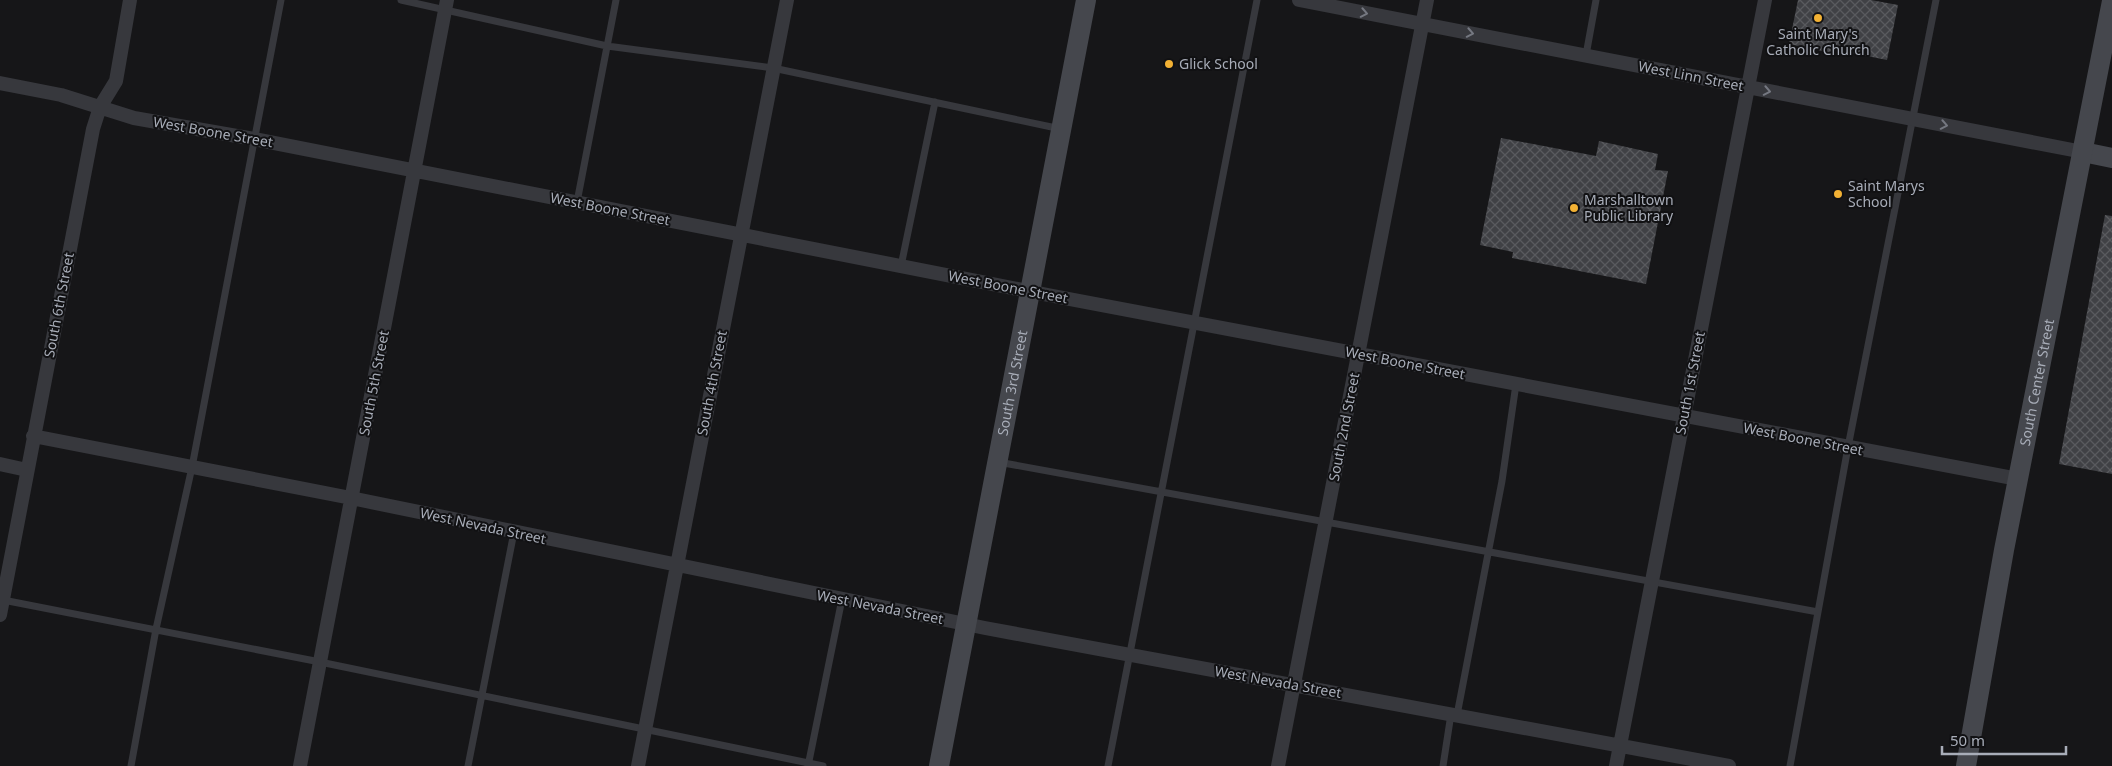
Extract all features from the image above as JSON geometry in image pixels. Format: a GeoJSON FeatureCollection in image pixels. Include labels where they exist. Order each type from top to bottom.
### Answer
{"type":"FeatureCollection","features":[{"type":"Feature","properties":{"kind":"main road","name":"South 3rd Street"},"geometry":{"type":"LineString","coordinates":[[939,766],[1086,0]]}},
{"type":"Feature","properties":{"kind":"main road","name":"South Center Street"},"geometry":{"type":"LineString","coordinates":[[1966,766],[2004,550],[2112,1]]}},
{"type":"Feature","properties":{"kind":"main road"},"geometry":{"type":"LineString","coordinates":[[2083,152],[2112,158]]}},
{"type":"Feature","properties":{"kind":"street","name":"South 6th Street"},"geometry":{"type":"LineString","coordinates":[[0,615],[93,129],[100,106],[116,81],[130,0]]}},
{"type":"Feature","properties":{"kind":"street","name":"South 4th Street"},"geometry":{"type":"LineString","coordinates":[[638,766],[786,0]]}},
{"type":"Feature","properties":{"kind":"street","name":"West Linn Street"},"geometry":{"type":"LineString","coordinates":[[1299,0],[2083,152]]}},
{"type":"Feature","properties":{"kind":"street","name":"South 2nd Street"},"geometry":{"type":"LineString","coordinates":[[1278,766],[1427,0]]}},
{"type":"Feature","properties":{"kind":"street","name":"South 1st Street"},"geometry":{"type":"LineString","coordinates":[[1616,766],[1765,0]]}},
{"type":"Feature","properties":{"kind":"street","name":"South 5th Street"},"geometry":{"type":"LineString","coordinates":[[300,766],[446,5]]}},
{"type":"Feature","properties":{"kind":"street","name":"West Boone Street"},"geometry":{"type":"LineString","coordinates":[[0,83],[61,95],[134,118],[254,139],[1195,323],[2018,479]]}},
{"type":"Feature","properties":{"kind":"street","name":"West Nevada Street"},"geometry":{"type":"LineString","coordinates":[[33,436],[352,498],[966,624],[1729,766]]}},
{"type":"Feature","properties":{"kind":"street"},"geometry":{"type":"LineString","coordinates":[[0,464],[27,470]]}},
{"type":"Feature","properties":{"kind":"lane"},"geometry":{"type":"LineString","coordinates":[[131,766],[156,630],[192,467],[281,0]]}},
{"type":"Feature","properties":{"kind":"lane"},"geometry":{"type":"LineString","coordinates":[[401,0],[446,5],[608,46],[773,68],[1062,129]]}},
{"type":"Feature","properties":{"kind":"lane"},"geometry":{"type":"LineString","coordinates":[[578,202],[616,0]]}},
{"type":"Feature","properties":{"kind":"lane"},"geometry":{"type":"LineString","coordinates":[[1108,766],[1257,0]]}},
{"type":"Feature","properties":{"kind":"lane"},"geometry":{"type":"LineString","coordinates":[[1586,56],[1596,0]]}},
{"type":"Feature","properties":{"kind":"lane"},"geometry":{"type":"LineString","coordinates":[[1790,766],[1848,447],[1936,0]]}},
{"type":"Feature","properties":{"kind":"lane"},"geometry":{"type":"LineString","coordinates":[[901,266],[935,102]]}},
{"type":"Feature","properties":{"kind":"lane"},"geometry":{"type":"LineString","coordinates":[[1442,766],[1489,552],[1516,384]]}},
{"type":"Feature","properties":{"kind":"lane"},"geometry":{"type":"LineString","coordinates":[[998,462],[1818,612]]}},
{"type":"Feature","properties":{"kind":"lane"},"geometry":{"type":"LineString","coordinates":[[468,766],[514,532]]}},
{"type":"Feature","properties":{"kind":"lane"},"geometry":{"type":"LineString","coordinates":[[808,764],[842,599]]}},
{"type":"Feature","properties":{"kind":"lane"},"geometry":{"type":"LineString","coordinates":[[3,600],[320,662],[823,766]]}},
{"type":"Feature","properties":{"kind":"building"},"geometry":{"type":"Polygon","coordinates":[[[1798,0],[1871,0],[1898,5],[1887,60],[1832,49],[1832,53],[1789,44],[1798,0]]]}},
{"type":"Feature","properties":{"kind":"building","name":"Marshalltown Public Library"},"geometry":{"type":"Polygon","coordinates":[[[1501,138],[1596,156],[1599,141],[1658,154],[1655,170],[1668,171],[1646,284],[1512,258],[1513,252],[1480,245],[1501,138]]]}},
{"type":"Feature","properties":{"kind":"building"},"geometry":{"type":"Polygon","coordinates":[[[2105,215],[2112,216],[2112,474],[2059,464],[2105,215]]]}},
{"type":"Feature","properties":{"kind":"place","name":"Saint Mary's Catholic Church"},"geometry":{"type":"Point","coordinates":[1818,18]}},
{"type":"Feature","properties":{"kind":"place","name":"Glick School"},"geometry":{"type":"Point","coordinates":[1169,64]}},
{"type":"Feature","properties":{"kind":"place","name":"Saint Marys School"},"geometry":{"type":"Point","coordinates":[1838,194]}},
{"type":"Feature","properties":{"kind":"place","name":"Marshalltown Public Library"},"geometry":{"type":"Point","coordinates":[1574,208]}}]}
